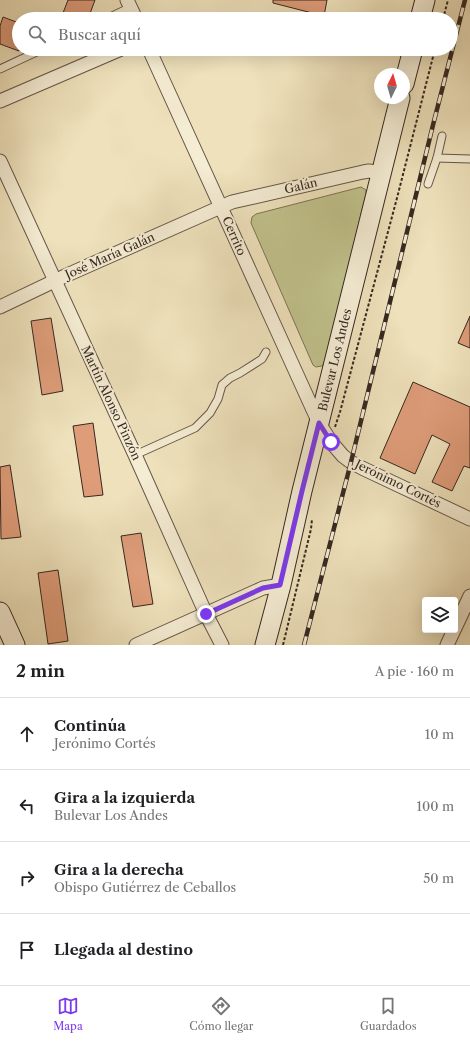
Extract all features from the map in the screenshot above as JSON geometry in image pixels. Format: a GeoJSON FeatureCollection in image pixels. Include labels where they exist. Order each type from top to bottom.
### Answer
{"type":"FeatureCollection","features":[{"type":"Feature","properties":{"kind":"main road"},"geometry":{"type":"LineString","coordinates":[[422,12],[425,0]]}},
{"type":"Feature","properties":{"kind":"main road"},"geometry":{"type":"LineString","coordinates":[[408,68],[411,56]]}},
{"type":"Feature","properties":{"kind":"main road","name":"Bulevar Los Andes"},"geometry":{"type":"LineString","coordinates":[[265,645],[399,104]]}},
{"type":"Feature","properties":{"kind":"main road"},"geometry":{"type":"LineString","coordinates":[[0,612],[15,645]]}},
{"type":"Feature","properties":{"kind":"street"},"geometry":{"type":"LineString","coordinates":[[0,101],[105,56]]}},
{"type":"Feature","properties":{"kind":"street","name":"Cerrito"},"geometry":{"type":"LineString","coordinates":[[152,56],[319,423]]}},
{"type":"Feature","properties":{"kind":"street","name":"Martín Alonso Pinzón"},"geometry":{"type":"LineString","coordinates":[[0,161],[206,614],[222,645]]}},
{"type":"Feature","properties":{"kind":"street","name":"Galán"},"geometry":{"type":"LineString","coordinates":[[221,206],[232,202],[370,170],[382,173]]}},
{"type":"Feature","properties":{"kind":"street","name":"José María Galán"},"geometry":{"type":"LineString","coordinates":[[0,307],[221,206]]}},
{"type":"Feature","properties":{"kind":"street","name":"Jerónimo Cortés"},"geometry":{"type":"LineString","coordinates":[[319,423],[331,442],[343,456],[362,468],[470,519]]}},
{"type":"Feature","properties":{"kind":"street"},"geometry":{"type":"LineString","coordinates":[[136,645],[263,588],[280,585]]}},
{"type":"Feature","properties":{"kind":"street"},"geometry":{"type":"LineString","coordinates":[[458,622],[470,596]]}},
{"type":"Feature","properties":{"kind":"street"},"geometry":{"type":"LineString","coordinates":[[447,645],[453,633]]}},
{"type":"Feature","properties":{"kind":"lane"},"geometry":{"type":"LineString","coordinates":[[0,70],[29,56]]}},
{"type":"Feature","properties":{"kind":"lane"},"geometry":{"type":"LineString","coordinates":[[428,184],[437,158],[442,136]]}},
{"type":"Feature","properties":{"kind":"lane"},"geometry":{"type":"LineString","coordinates":[[437,158],[470,159]]}},
{"type":"Feature","properties":{"kind":"lane"},"geometry":{"type":"LineString","coordinates":[[135,455],[196,428],[210,413],[218,399],[222,386],[230,378],[262,359],[266,352]]}},
{"type":"Feature","properties":{"kind":"path"},"geometry":{"type":"LineString","coordinates":[[445,12],[448,0]]}},
{"type":"Feature","properties":{"kind":"path"},"geometry":{"type":"LineString","coordinates":[[331,442],[433,56]]}},
{"type":"Feature","properties":{"kind":"path"},"geometry":{"type":"LineString","coordinates":[[283,645],[311,530],[312,517]]}},
{"type":"Feature","properties":{"kind":"green space"},"geometry":{"type":"Polygon","coordinates":[[[361,187],[366,190],[366,194],[325,361],[322,366],[316,367],[313,365],[251,223],[252,217],[256,214],[361,187]]]}},
{"type":"Feature","properties":{"kind":"building"},"geometry":{"type":"Polygon","coordinates":[[[68,0],[95,0],[91,12],[63,12],[68,0]]]}},
{"type":"Feature","properties":{"kind":"building"},"geometry":{"type":"Polygon","coordinates":[[[273,0],[327,0],[325,12],[308,12],[273,3],[273,0]]]}},
{"type":"Feature","properties":{"kind":"building"},"geometry":{"type":"Polygon","coordinates":[[[3,17],[12,20],[12,48],[0,44],[0,26],[3,17]]]}},
{"type":"Feature","properties":{"kind":"building"},"geometry":{"type":"Polygon","coordinates":[[[470,316],[470,348],[458,343],[470,316]]]}},
{"type":"Feature","properties":{"kind":"building"},"geometry":{"type":"Polygon","coordinates":[[[51,318],[63,391],[42,395],[31,321],[51,318]]]}},
{"type":"Feature","properties":{"kind":"building"},"geometry":{"type":"Polygon","coordinates":[[[413,382],[470,407],[470,468],[464,466],[452,491],[432,482],[450,444],[432,435],[415,474],[380,458],[413,382]]]}},
{"type":"Feature","properties":{"kind":"building"},"geometry":{"type":"Polygon","coordinates":[[[93,423],[103,495],[84,497],[73,426],[93,423]]]}},
{"type":"Feature","properties":{"kind":"building"},"geometry":{"type":"Polygon","coordinates":[[[10,465],[21,537],[1,539],[0,467],[10,465]]]}},
{"type":"Feature","properties":{"kind":"building"},"geometry":{"type":"Polygon","coordinates":[[[141,533],[153,604],[133,607],[121,536],[141,533]]]}},
{"type":"Feature","properties":{"kind":"building"},"geometry":{"type":"Polygon","coordinates":[[[58,570],[68,641],[48,644],[38,573],[58,570]]]}},
{"type":"Feature","properties":{"kind":"railway"},"geometry":{"type":"LineString","coordinates":[[458,27],[465,0]]}},
{"type":"Feature","properties":{"kind":"railway"},"geometry":{"type":"LineString","coordinates":[[304,645],[351,462],[451,56]]}},
{"type":"Feature","properties":{"kind":"route"},"geometry":{"type":"LineString","coordinates":[[206,614],[263,588],[280,585],[319,423],[331,442]]}}]}
